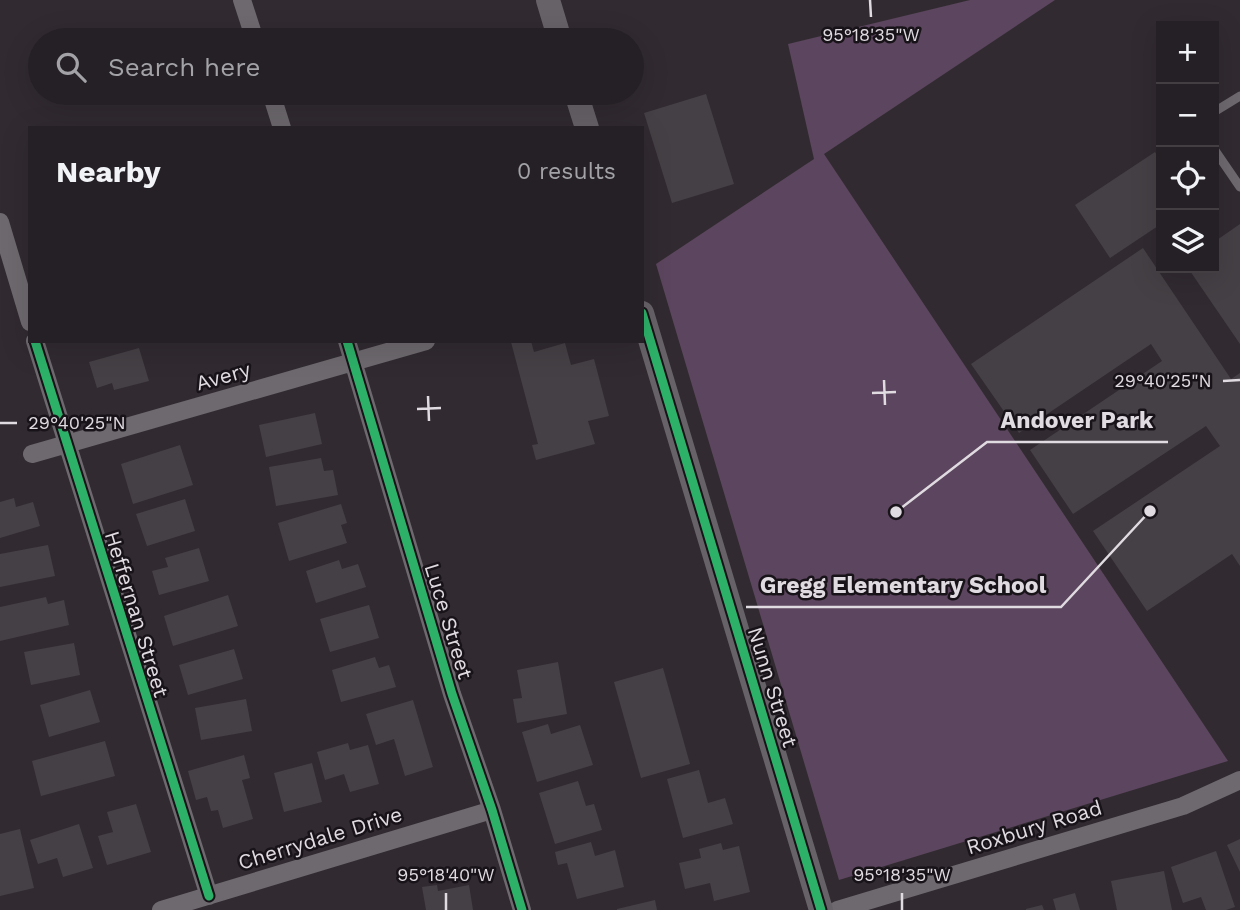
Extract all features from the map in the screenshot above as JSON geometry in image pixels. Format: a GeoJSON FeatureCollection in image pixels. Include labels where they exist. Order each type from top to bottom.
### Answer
{"type":"FeatureCollection","features":[{"type":"Feature","properties":{"kind":"street"},"geometry":{"type":"LineString","coordinates":[[242,0],[251,28]]}},
{"type":"Feature","properties":{"kind":"street"},"geometry":{"type":"LineString","coordinates":[[548,0],[556,28]]}},
{"type":"Feature","properties":{"kind":"street"},"geometry":{"type":"LineString","coordinates":[[275,105],[281,126]]}},
{"type":"Feature","properties":{"kind":"street"},"geometry":{"type":"LineString","coordinates":[[580,105],[586,126]]}},
{"type":"Feature","properties":{"kind":"street"},"geometry":{"type":"LineString","coordinates":[[0,222],[28,315]]}},
{"type":"Feature","properties":{"kind":"street","name":"Nunn Street"},"geometry":{"type":"LineString","coordinates":[[644,320],[821,910]]}},
{"type":"Feature","properties":{"kind":"street","name":"Heffernan Street"},"geometry":{"type":"LineString","coordinates":[[36,343],[209,896]]}},
{"type":"Feature","properties":{"kind":"street","name":"Luce Street"},"geometry":{"type":"LineString","coordinates":[[348,343],[452,694],[492,810],[522,910]]}},
{"type":"Feature","properties":{"kind":"street","name":"Avery"},"geometry":{"type":"LineString","coordinates":[[32,454],[419,343]]}},
{"type":"Feature","properties":{"kind":"street","name":"Roxbury Road"},"geometry":{"type":"LineString","coordinates":[[837,910],[1182,806],[1240,780]]}},
{"type":"Feature","properties":{"kind":"street","name":"Cherrydale Drive"},"geometry":{"type":"LineString","coordinates":[[161,910],[492,810]]}},
{"type":"Feature","properties":{"kind":"lane"},"geometry":{"type":"LineString","coordinates":[[1219,109],[1240,96]]}},
{"type":"Feature","properties":{"kind":"lane"},"geometry":{"type":"LineString","coordinates":[[1219,156],[1240,187]]}},
{"type":"Feature","properties":{"kind":"shaded area"},"geometry":{"type":"Polygon","coordinates":[[[970,0],[1055,0],[824,154],[1228,761],[839,880],[656,264],[814,159],[788,44],[970,0]]]}},
{"type":"Feature","properties":{"kind":"building"},"geometry":{"type":"Polygon","coordinates":[[[706,94],[734,184],[672,203],[644,113],[706,94]]]}},
{"type":"Feature","properties":{"kind":"building"},"geometry":{"type":"Polygon","coordinates":[[[1156,153],[1156,227],[1110,258],[1075,205],[1156,153]]]}},
{"type":"Feature","properties":{"kind":"building"},"geometry":{"type":"Polygon","coordinates":[[[1240,224],[1240,344],[1191,273],[1219,273],[1219,239],[1240,224]]]}},
{"type":"Feature","properties":{"kind":"building"},"geometry":{"type":"Polygon","coordinates":[[[1143,248],[1156,267],[1156,273],[1160,273],[1231,379],[1240,373],[1240,566],[1232,554],[1147,611],[1093,531],[1220,446],[1206,426],[1073,514],[1030,450],[1162,361],[1151,344],[1019,433],[971,364],[1143,248]]]}},
{"type":"Feature","properties":{"kind":"building"},"geometry":{"type":"Polygon","coordinates":[[[511,343],[532,343],[534,352],[565,343],[571,365],[594,359],[609,416],[588,421],[595,444],[536,460],[532,445],[538,444],[511,343]]]}},
{"type":"Feature","properties":{"kind":"building"},"geometry":{"type":"Polygon","coordinates":[[[139,348],[149,381],[114,390],[112,383],[97,388],[89,362],[139,348]]]}},
{"type":"Feature","properties":{"kind":"building"},"geometry":{"type":"Polygon","coordinates":[[[315,413],[322,444],[266,457],[259,425],[315,413]]]}},
{"type":"Feature","properties":{"kind":"building"},"geometry":{"type":"Polygon","coordinates":[[[180,445],[193,485],[133,504],[121,464],[180,445]]]}},
{"type":"Feature","properties":{"kind":"building"},"geometry":{"type":"Polygon","coordinates":[[[321,458],[324,471],[333,470],[338,495],[276,506],[269,467],[321,458]]]}},
{"type":"Feature","properties":{"kind":"building"},"geometry":{"type":"Polygon","coordinates":[[[14,498],[16,507],[33,502],[40,526],[0,538],[0,502],[14,498]]]}},
{"type":"Feature","properties":{"kind":"building"},"geometry":{"type":"Polygon","coordinates":[[[185,499],[195,531],[147,546],[136,514],[185,499]]]}},
{"type":"Feature","properties":{"kind":"building"},"geometry":{"type":"Polygon","coordinates":[[[341,504],[347,523],[341,525],[347,543],[289,561],[278,523],[341,504]]]}},
{"type":"Feature","properties":{"kind":"building"},"geometry":{"type":"Polygon","coordinates":[[[48,545],[55,576],[0,587],[0,554],[48,545]]]}},
{"type":"Feature","properties":{"kind":"building"},"geometry":{"type":"Polygon","coordinates":[[[199,548],[209,581],[159,595],[152,571],[168,567],[165,558],[199,548]]]}},
{"type":"Feature","properties":{"kind":"building"},"geometry":{"type":"Polygon","coordinates":[[[339,560],[342,569],[358,564],[366,587],[316,603],[306,571],[339,560]]]}},
{"type":"Feature","properties":{"kind":"building"},"geometry":{"type":"Polygon","coordinates":[[[228,595],[238,626],[173,646],[164,616],[228,595]]]}},
{"type":"Feature","properties":{"kind":"building"},"geometry":{"type":"Polygon","coordinates":[[[46,597],[48,604],[64,600],[69,625],[0,641],[0,607],[46,597]]]}},
{"type":"Feature","properties":{"kind":"building"},"geometry":{"type":"Polygon","coordinates":[[[369,605],[379,638],[330,652],[320,619],[369,605]]]}},
{"type":"Feature","properties":{"kind":"building"},"geometry":{"type":"Polygon","coordinates":[[[74,643],[80,675],[31,685],[24,652],[74,643]]]}},
{"type":"Feature","properties":{"kind":"building"},"geometry":{"type":"Polygon","coordinates":[[[234,649],[243,679],[188,695],[179,665],[234,649]]]}},
{"type":"Feature","properties":{"kind":"building"},"geometry":{"type":"Polygon","coordinates":[[[375,657],[379,668],[389,665],[396,687],[341,702],[332,670],[375,657]]]}},
{"type":"Feature","properties":{"kind":"building"},"geometry":{"type":"Polygon","coordinates":[[[558,662],[567,714],[517,723],[513,699],[522,698],[517,670],[558,662]]]}},
{"type":"Feature","properties":{"kind":"building"},"geometry":{"type":"Polygon","coordinates":[[[663,668],[690,764],[641,778],[614,682],[663,668]]]}},
{"type":"Feature","properties":{"kind":"building"},"geometry":{"type":"Polygon","coordinates":[[[90,690],[100,722],[49,737],[40,705],[90,690]]]}},
{"type":"Feature","properties":{"kind":"building"},"geometry":{"type":"Polygon","coordinates":[[[246,699],[252,731],[201,740],[195,708],[246,699]]]}},
{"type":"Feature","properties":{"kind":"building"},"geometry":{"type":"Polygon","coordinates":[[[413,700],[433,767],[405,776],[394,739],[376,745],[366,714],[413,700]]]}},
{"type":"Feature","properties":{"kind":"building"},"geometry":{"type":"Polygon","coordinates":[[[548,724],[551,734],[580,725],[593,765],[537,782],[522,732],[548,724]]]}},
{"type":"Feature","properties":{"kind":"building"},"geometry":{"type":"Polygon","coordinates":[[[105,741],[115,776],[41,796],[32,761],[105,741]]]}},
{"type":"Feature","properties":{"kind":"building"},"geometry":{"type":"Polygon","coordinates":[[[348,743],[350,750],[368,745],[379,784],[350,792],[344,774],[325,780],[317,752],[348,743]]]}},
{"type":"Feature","properties":{"kind":"building"},"geometry":{"type":"Polygon","coordinates":[[[244,755],[250,778],[242,780],[253,819],[223,828],[218,810],[211,811],[207,797],[196,800],[188,771],[244,755]]]}},
{"type":"Feature","properties":{"kind":"building"},"geometry":{"type":"Polygon","coordinates":[[[312,763],[322,802],[284,812],[274,773],[312,763]]]}},
{"type":"Feature","properties":{"kind":"building"},"geometry":{"type":"Polygon","coordinates":[[[699,770],[708,803],[725,798],[733,824],[683,838],[667,779],[699,770]]]}},
{"type":"Feature","properties":{"kind":"building"},"geometry":{"type":"Polygon","coordinates":[[[578,781],[586,806],[594,804],[602,830],[555,844],[539,793],[578,781]]]}},
{"type":"Feature","properties":{"kind":"building"},"geometry":{"type":"Polygon","coordinates":[[[136,804],[151,852],[107,865],[98,836],[113,832],[107,812],[136,804]]]}},
{"type":"Feature","properties":{"kind":"building"},"geometry":{"type":"Polygon","coordinates":[[[79,824],[93,868],[63,877],[57,858],[38,864],[30,840],[79,824]]]}},
{"type":"Feature","properties":{"kind":"building"},"geometry":{"type":"Polygon","coordinates":[[[20,829],[34,888],[0,896],[0,834],[20,829]]]}},
{"type":"Feature","properties":{"kind":"building"},"geometry":{"type":"Polygon","coordinates":[[[1240,839],[1240,872],[1227,845],[1240,839]]]}},
{"type":"Feature","properties":{"kind":"building"},"geometry":{"type":"Polygon","coordinates":[[[591,842],[595,856],[615,850],[624,887],[577,899],[567,863],[558,865],[555,852],[591,842]]]}},
{"type":"Feature","properties":{"kind":"building"},"geometry":{"type":"Polygon","coordinates":[[[721,843],[723,850],[739,846],[750,892],[714,901],[710,883],[685,889],[679,863],[701,858],[699,849],[721,843]]]}},
{"type":"Feature","properties":{"kind":"building"},"geometry":{"type":"Polygon","coordinates":[[[1216,851],[1235,907],[1206,910],[1201,897],[1183,903],[1171,867],[1216,851]]]}},
{"type":"Feature","properties":{"kind":"building"},"geometry":{"type":"Polygon","coordinates":[[[1164,871],[1172,910],[1117,910],[1111,881],[1164,871]]]}},
{"type":"Feature","properties":{"kind":"building"},"geometry":{"type":"Polygon","coordinates":[[[437,885],[438,891],[469,885],[473,910],[426,910],[422,887],[437,885]]]}},
{"type":"Feature","properties":{"kind":"building"},"geometry":{"type":"Polygon","coordinates":[[[1075,893],[1080,910],[1056,910],[1053,899],[1075,893]]]}},
{"type":"Feature","properties":{"kind":"building"},"geometry":{"type":"Polygon","coordinates":[[[655,900],[657,910],[617,910],[617,909],[655,900]]]}},
{"type":"Feature","properties":{"kind":"building"},"geometry":{"type":"Polygon","coordinates":[[[1042,905],[1044,910],[1026,910],[1026,909],[1042,905]]]}},
{"type":"Feature","properties":{"kind":"cycle path"},"geometry":{"type":"LineString","coordinates":[[644,320],[821,910]]}},
{"type":"Feature","properties":{"kind":"cycle path"},"geometry":{"type":"LineString","coordinates":[[36,343],[209,896]]}},
{"type":"Feature","properties":{"kind":"cycle path"},"geometry":{"type":"LineString","coordinates":[[348,343],[452,694],[492,810],[522,910]]}},
{"type":"Feature","properties":{"kind":"place","name":"Gregg Elementary School"},"geometry":{"type":"Point","coordinates":[1150,511]}},
{"type":"Feature","properties":{"kind":"place","name":"Andover Park"},"geometry":{"type":"Point","coordinates":[896,512]}}]}
